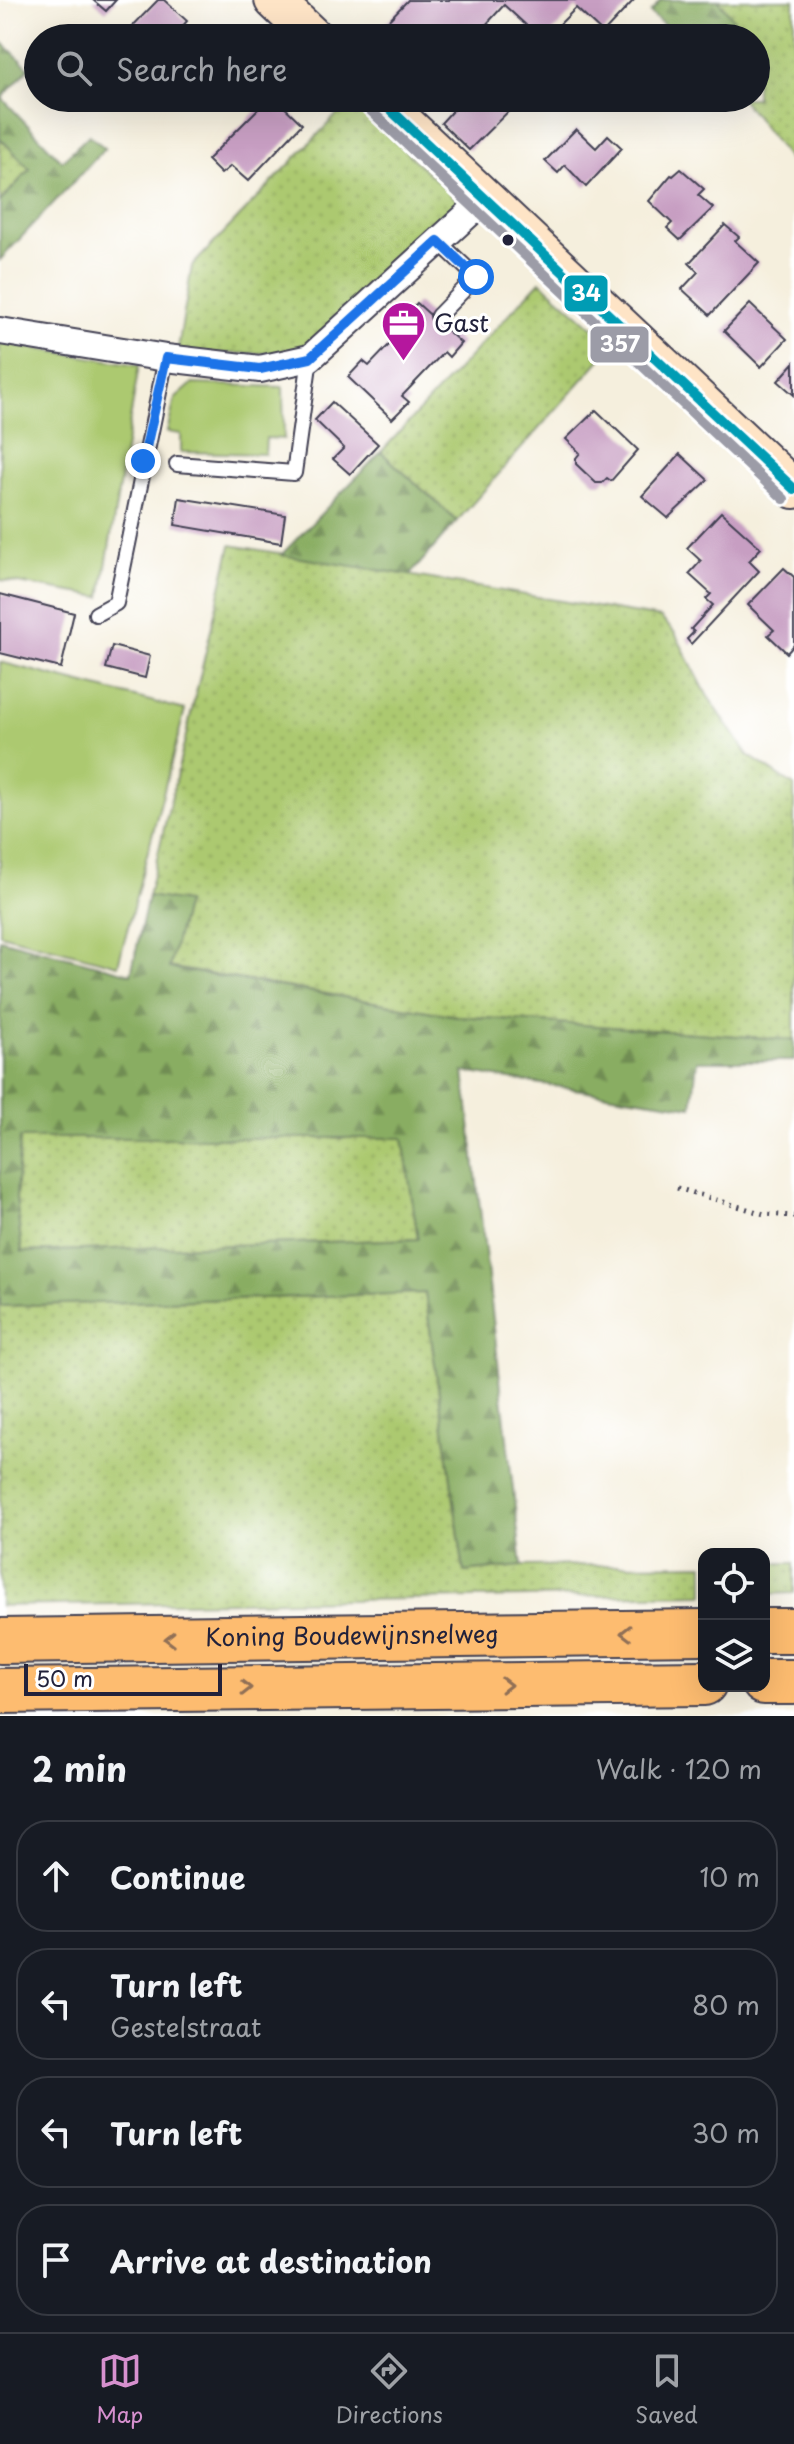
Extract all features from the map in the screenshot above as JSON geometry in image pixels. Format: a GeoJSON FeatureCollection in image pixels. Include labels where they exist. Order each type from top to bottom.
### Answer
{"type":"FeatureCollection","features":[{"type":"Feature","properties":{"kind":"highway"},"geometry":{"type":"LineString","coordinates":[[770,1631],[794,1631]]}},
{"type":"Feature","properties":{"kind":"highway","name":"Koning Boudewijnsnelweg"},"geometry":{"type":"LineString","coordinates":[[0,1641],[698,1632]]}},
{"type":"Feature","properties":{"kind":"highway"},"geometry":{"type":"LineString","coordinates":[[770,1682],[794,1682]]}},
{"type":"Feature","properties":{"kind":"highway","name":"Koning Boudewijnsnelweg"},"geometry":{"type":"LineString","coordinates":[[0,1691],[698,1683]]}},
{"type":"Feature","properties":{"kind":"main road"},"geometry":{"type":"LineString","coordinates":[[274,0],[299,24]]}},
{"type":"Feature","properties":{"kind":"main road"},"geometry":{"type":"LineString","coordinates":[[393,112],[794,489]]}},
{"type":"Feature","properties":{"kind":"street"},"geometry":{"type":"LineString","coordinates":[[0,331],[166,358],[260,369],[310,358],[485,199]]}},
{"type":"Feature","properties":{"kind":"lane"},"geometry":{"type":"LineString","coordinates":[[438,241],[476,277],[438,316]]}},
{"type":"Feature","properties":{"kind":"lane"},"geometry":{"type":"LineString","coordinates":[[96,614],[116,603],[166,358]]}},
{"type":"Feature","properties":{"kind":"lane"},"geometry":{"type":"LineString","coordinates":[[177,464],[294,473],[310,358]]}},
{"type":"Feature","properties":{"kind":"path"},"geometry":{"type":"LineString","coordinates":[[677,1188],[764,1214],[794,1216]]}},
{"type":"Feature","properties":{"kind":"green space"},"geometry":{"type":"Polygon","coordinates":[[[661,0],[718,0],[737,24],[663,24],[650,13],[661,0]]]}},
{"type":"Feature","properties":{"kind":"green space"},"geometry":{"type":"Polygon","coordinates":[[[718,0],[794,0],[794,166],[752,112],[770,112],[770,24],[736,24],[718,0]]]}},
{"type":"Feature","properties":{"kind":"green space"},"geometry":{"type":"Polygon","coordinates":[[[3,43],[24,63],[24,74],[2,98],[62,161],[89,135],[105,148],[0,260],[0,202],[30,169],[0,138],[0,47],[3,43]]]}},
{"type":"Feature","properties":{"kind":"green space"},"geometry":{"type":"Polygon","coordinates":[[[340,112],[364,112],[460,203],[460,212],[412,244],[324,337],[304,348],[279,353],[177,354],[192,266],[340,112]]]}},
{"type":"Feature","properties":{"kind":"green space"},"geometry":{"type":"Polygon","coordinates":[[[0,138],[30,169],[0,202],[0,138]]]}},
{"type":"Feature","properties":{"kind":"green space"},"geometry":{"type":"Polygon","coordinates":[[[540,281],[613,345],[457,521],[381,452],[540,281]]]}},
{"type":"Feature","properties":{"kind":"green space"},"geometry":{"type":"Polygon","coordinates":[[[0,343],[139,365],[101,597],[0,580],[0,343]]]}},
{"type":"Feature","properties":{"kind":"green space"},"geometry":{"type":"Polygon","coordinates":[[[192,384],[283,387],[284,439],[266,438],[265,454],[181,452],[181,434],[167,432],[175,399],[192,384]]]}},
{"type":"Feature","properties":{"kind":"green space"},"geometry":{"type":"Polygon","coordinates":[[[381,452],[457,521],[410,575],[281,555],[381,452]]]}},
{"type":"Feature","properties":{"kind":"green space"},"geometry":{"type":"Polygon","coordinates":[[[231,545],[661,618],[675,633],[707,695],[748,755],[794,786],[794,1040],[457,1016],[168,967],[186,903],[148,896],[231,545]]]}},
{"type":"Feature","properties":{"kind":"green space"},"geometry":{"type":"Polygon","coordinates":[[[0,662],[185,710],[118,965],[0,934],[0,662]]]}},
{"type":"Feature","properties":{"kind":"green space"},"geometry":{"type":"Polygon","coordinates":[[[148,896],[186,902],[169,968],[457,1016],[794,1040],[794,1061],[697,1061],[692,1107],[464,1072],[522,1566],[464,1572],[425,1293],[0,1306],[0,939],[131,974],[148,896]],[[20,1138],[16,1198],[22,1252],[418,1239],[403,1138],[20,1138]]]}},
{"type":"Feature","properties":{"kind":"green space"},"geometry":{"type":"Polygon","coordinates":[[[20,1137],[404,1138],[418,1239],[22,1252],[16,1198],[20,1137]]]}},
{"type":"Feature","properties":{"kind":"green space"},"geometry":{"type":"Polygon","coordinates":[[[425,1293],[464,1572],[522,1566],[698,1564],[698,1594],[0,1606],[0,1306],[425,1293]]]}},
{"type":"Feature","properties":{"kind":"green space"},"geometry":{"type":"Polygon","coordinates":[[[770,1563],[794,1563],[794,1593],[770,1594],[770,1563]]]}},
{"type":"Feature","properties":{"kind":"building"},"geometry":{"type":"Polygon","coordinates":[[[93,0],[116,0],[106,11],[93,0]]]}},
{"type":"Feature","properties":{"kind":"building"},"geometry":{"type":"Polygon","coordinates":[[[158,0],[164,0],[187,21],[184,24],[135,24],[158,0]]]}},
{"type":"Feature","properties":{"kind":"building"},"geometry":{"type":"Polygon","coordinates":[[[408,0],[634,0],[611,24],[593,24],[576,8],[560,24],[525,24],[504,5],[487,24],[385,24],[408,0]]]}},
{"type":"Feature","properties":{"kind":"building"},"geometry":{"type":"Polygon","coordinates":[[[255,112],[290,112],[302,124],[248,181],[231,166],[221,174],[207,160],[255,112]]]}},
{"type":"Feature","properties":{"kind":"building"},"geometry":{"type":"Polygon","coordinates":[[[451,112],[508,112],[469,150],[441,123],[451,112]]]}},
{"type":"Feature","properties":{"kind":"building"},"geometry":{"type":"Polygon","coordinates":[[[576,129],[596,148],[608,135],[622,148],[586,187],[565,165],[558,173],[545,161],[576,129]]]}},
{"type":"Feature","properties":{"kind":"building"},"geometry":{"type":"Polygon","coordinates":[[[681,169],[704,189],[698,195],[713,208],[680,240],[667,228],[672,223],[649,201],[671,175],[681,169]]]}},
{"type":"Feature","properties":{"kind":"building"},"geometry":{"type":"Polygon","coordinates":[[[725,225],[739,237],[735,241],[759,263],[710,315],[682,289],[698,272],[689,263],[725,225]]]}},
{"type":"Feature","properties":{"kind":"building","name":"Gast"},"geometry":{"type":"Polygon","coordinates":[[[417,303],[461,343],[449,357],[444,352],[402,396],[409,402],[392,419],[348,377],[363,361],[369,366],[412,321],[406,315],[417,303]]]}},
{"type":"Feature","properties":{"kind":"building"},"geometry":{"type":"Polygon","coordinates":[[[750,304],[787,339],[761,367],[724,331],[750,304]]]}},
{"type":"Feature","properties":{"kind":"building"},"geometry":{"type":"Polygon","coordinates":[[[794,363],[794,395],[778,381],[794,363]]]}},
{"type":"Feature","properties":{"kind":"building"},"geometry":{"type":"Polygon","coordinates":[[[332,402],[378,444],[350,474],[333,459],[344,448],[315,420],[332,402]]]}},
{"type":"Feature","properties":{"kind":"building"},"geometry":{"type":"Polygon","coordinates":[[[596,410],[638,450],[611,481],[607,478],[602,483],[596,483],[576,464],[580,453],[566,439],[596,410]]]}},
{"type":"Feature","properties":{"kind":"building"},"geometry":{"type":"Polygon","coordinates":[[[680,454],[708,480],[668,518],[642,496],[680,454]]]}},
{"type":"Feature","properties":{"kind":"building"},"geometry":{"type":"Polygon","coordinates":[[[179,498],[285,515],[281,543],[175,525],[179,498]]]}},
{"type":"Feature","properties":{"kind":"building"},"geometry":{"type":"Polygon","coordinates":[[[721,512],[761,548],[749,561],[759,571],[691,644],[687,639],[694,632],[691,629],[713,605],[706,599],[711,594],[689,574],[701,561],[687,548],[721,512]]]}},
{"type":"Feature","properties":{"kind":"building"},"geometry":{"type":"Polygon","coordinates":[[[784,568],[794,577],[794,645],[787,653],[768,635],[774,630],[748,605],[784,568]]]}},
{"type":"Feature","properties":{"kind":"building"},"geometry":{"type":"Polygon","coordinates":[[[0,594],[74,613],[61,668],[0,653],[0,594]]]}},
{"type":"Feature","properties":{"kind":"building"},"geometry":{"type":"Polygon","coordinates":[[[112,646],[150,656],[145,678],[106,668],[112,646]]]}},
{"type":"Feature","properties":{"kind":"transit line","name":"357"},"geometry":{"type":"LineString","coordinates":[[372,112],[784,499]]}},
{"type":"Feature","properties":{"kind":"transit line","name":"34"},"geometry":{"type":"LineString","coordinates":[[393,112],[794,489]]}},
{"type":"Feature","properties":{"kind":"place","name":"Gast"},"geometry":{"type":"Point","coordinates":[403,363]}},
{"type":"Feature","properties":{"kind":"route"},"geometry":{"type":"LineString","coordinates":[[143,461],[166,358],[260,369],[310,358],[438,241],[476,277]]}}]}
